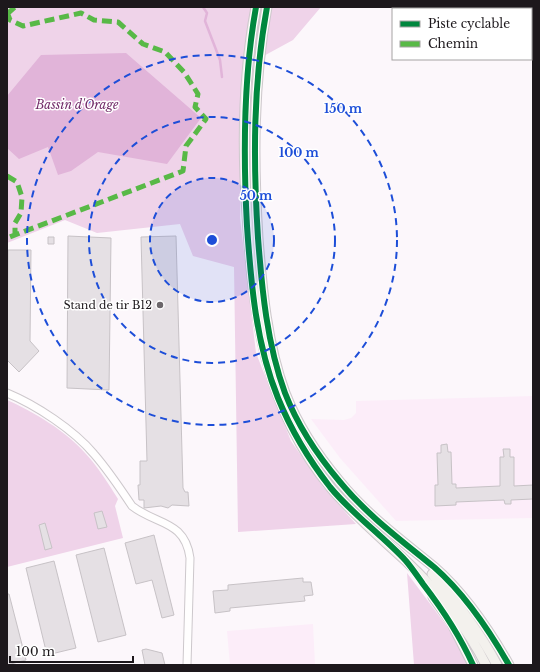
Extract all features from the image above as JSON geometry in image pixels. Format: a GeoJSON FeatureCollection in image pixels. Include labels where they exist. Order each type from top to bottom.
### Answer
{"type":"FeatureCollection","features":[{"type":"Feature","properties":{"kind":"main road"},"geometry":{"type":"LineString","coordinates":[[256,7],[251,37],[245,112],[245,181],[251,276],[257,327],[268,371],[290,425],[307,454],[331,488],[382,540],[406,561],[446,603],[469,636],[486,665]]}},
{"type":"Feature","properties":{"kind":"main road"},"geometry":{"type":"LineString","coordinates":[[267,7],[261,38],[254,113],[254,178],[261,274],[268,325],[277,368],[286,394],[315,449],[339,482],[364,510],[403,544],[435,568],[454,588],[477,615],[508,665]]}},
{"type":"Feature","properties":{"kind":"main road"},"geometry":{"type":"LineString","coordinates":[[403,544],[464,610],[486,644],[497,665]]}},
{"type":"Feature","properties":{"kind":"main road"},"geometry":{"type":"LineString","coordinates":[[406,561],[451,622],[473,665]]}},
{"type":"Feature","properties":{"kind":"street"},"geometry":{"type":"LineString","coordinates":[[7,393],[49,417],[80,440],[94,454],[132,506],[141,512],[170,524],[184,538],[189,547],[190,558],[187,665]]}},
{"type":"Feature","properties":{"kind":"shaded area"},"geometry":{"type":"Polygon","coordinates":[[[7,7],[321,7],[293,40],[247,65],[241,148],[240,218],[256,353],[291,441],[323,487],[356,524],[238,532],[234,267],[193,256],[180,224],[97,233],[65,220],[7,243],[7,7]]]}},
{"type":"Feature","properties":{"kind":"shaded area"},"geometry":{"type":"Polygon","coordinates":[[[533,396],[533,518],[396,521],[340,458],[311,419],[344,420],[351,418],[356,413],[356,401],[533,396]]]}},
{"type":"Feature","properties":{"kind":"shaded area"},"geometry":{"type":"Polygon","coordinates":[[[7,400],[39,416],[59,430],[78,446],[90,459],[103,475],[118,499],[115,506],[123,538],[7,567],[7,400]]]}},
{"type":"Feature","properties":{"kind":"shaded area"},"geometry":{"type":"Polygon","coordinates":[[[407,573],[449,629],[468,665],[414,665],[407,573]]]}},
{"type":"Feature","properties":{"kind":"shaded area"},"geometry":{"type":"Polygon","coordinates":[[[313,624],[315,665],[230,665],[227,631],[313,624]]]}},
{"type":"Feature","properties":{"kind":"water","name":"Bassin d'Orage"},"geometry":{"type":"Polygon","coordinates":[[[126,53],[201,118],[167,164],[98,152],[71,171],[58,175],[48,147],[19,159],[7,148],[7,96],[41,55],[126,53]]]}},
{"type":"Feature","properties":{"kind":"building"},"geometry":{"type":"Polygon","coordinates":[[[68,236],[111,238],[109,390],[67,388],[68,236]]]}},
{"type":"Feature","properties":{"kind":"building","name":"Stand de tir B12"},"geometry":{"type":"Polygon","coordinates":[[[176,236],[183,488],[185,492],[188,492],[189,506],[172,505],[168,508],[161,506],[144,508],[144,500],[139,500],[138,485],[140,485],[140,461],[147,461],[141,237],[176,236]]]}},
{"type":"Feature","properties":{"kind":"building"},"geometry":{"type":"Polygon","coordinates":[[[48,237],[54,237],[54,244],[48,244],[48,237]]]}},
{"type":"Feature","properties":{"kind":"building"},"geometry":{"type":"Polygon","coordinates":[[[8,250],[31,250],[30,341],[39,351],[19,372],[7,360],[8,250]]]}},
{"type":"Feature","properties":{"kind":"building"},"geometry":{"type":"Polygon","coordinates":[[[447,444],[448,452],[451,452],[452,484],[456,484],[456,488],[500,486],[500,457],[504,457],[503,449],[510,449],[510,457],[514,457],[514,486],[533,485],[533,499],[511,500],[511,504],[505,504],[504,500],[456,502],[456,505],[435,506],[435,485],[438,485],[437,453],[441,453],[441,445],[447,444]]]}},
{"type":"Feature","properties":{"kind":"building"},"geometry":{"type":"Polygon","coordinates":[[[102,511],[107,527],[98,529],[94,513],[102,511]]]}},
{"type":"Feature","properties":{"kind":"building"},"geometry":{"type":"Polygon","coordinates":[[[45,523],[52,548],[45,550],[39,525],[45,523]]]}},
{"type":"Feature","properties":{"kind":"building"},"geometry":{"type":"Polygon","coordinates":[[[154,535],[174,615],[162,618],[152,580],[136,584],[125,543],[154,535]]]}},
{"type":"Feature","properties":{"kind":"building"},"geometry":{"type":"Polygon","coordinates":[[[104,548],[126,635],[98,642],[76,555],[104,548]]]}},
{"type":"Feature","properties":{"kind":"building"},"geometry":{"type":"Polygon","coordinates":[[[54,561],[76,648],[47,655],[26,568],[54,561]]]}},
{"type":"Feature","properties":{"kind":"building"},"geometry":{"type":"Polygon","coordinates":[[[303,578],[303,582],[311,582],[313,595],[304,596],[305,601],[230,608],[230,611],[215,613],[213,591],[228,590],[228,585],[303,578]]]}},
{"type":"Feature","properties":{"kind":"building"},"geometry":{"type":"Polygon","coordinates":[[[7,594],[9,594],[26,660],[7,665],[7,594]]]}},
{"type":"Feature","properties":{"kind":"building"},"geometry":{"type":"Polygon","coordinates":[[[146,649],[162,653],[165,665],[145,665],[142,650],[146,649]]]}},
{"type":"Feature","properties":{"kind":"waterway"},"geometry":{"type":"LineString","coordinates":[[203,7],[207,13],[205,21],[220,60],[222,77]]}},
{"type":"Feature","properties":{"kind":"marked path"},"geometry":{"type":"LineString","coordinates":[[7,14],[15,7]]}},
{"type":"Feature","properties":{"kind":"marked path"},"geometry":{"type":"LineString","coordinates":[[7,12],[10,20],[23,26],[81,13],[94,20],[118,22],[143,44],[165,52],[184,72],[198,94],[195,107],[206,119],[186,146],[183,171],[7,238]]}},
{"type":"Feature","properties":{"kind":"marked path"},"geometry":{"type":"LineString","coordinates":[[7,176],[17,182],[22,197],[21,213],[15,223],[15,235]]}},
{"type":"Feature","properties":{"kind":"cycle path"},"geometry":{"type":"LineString","coordinates":[[256,7],[246,89],[246,199],[250,270],[264,356],[278,398],[289,422],[315,466],[339,497],[397,551],[408,564],[451,623],[473,665]]}},
{"type":"Feature","properties":{"kind":"cycle path"},"geometry":{"type":"LineString","coordinates":[[267,7],[262,36],[255,122],[256,209],[266,317],[274,355],[285,393],[309,439],[340,482],[361,505],[434,567],[456,589],[476,613],[509,665]]}},
{"type":"Feature","properties":{"kind":"place","name":"Stand de tir B12"},"geometry":{"type":"Point","coordinates":[160,305]}}]}
